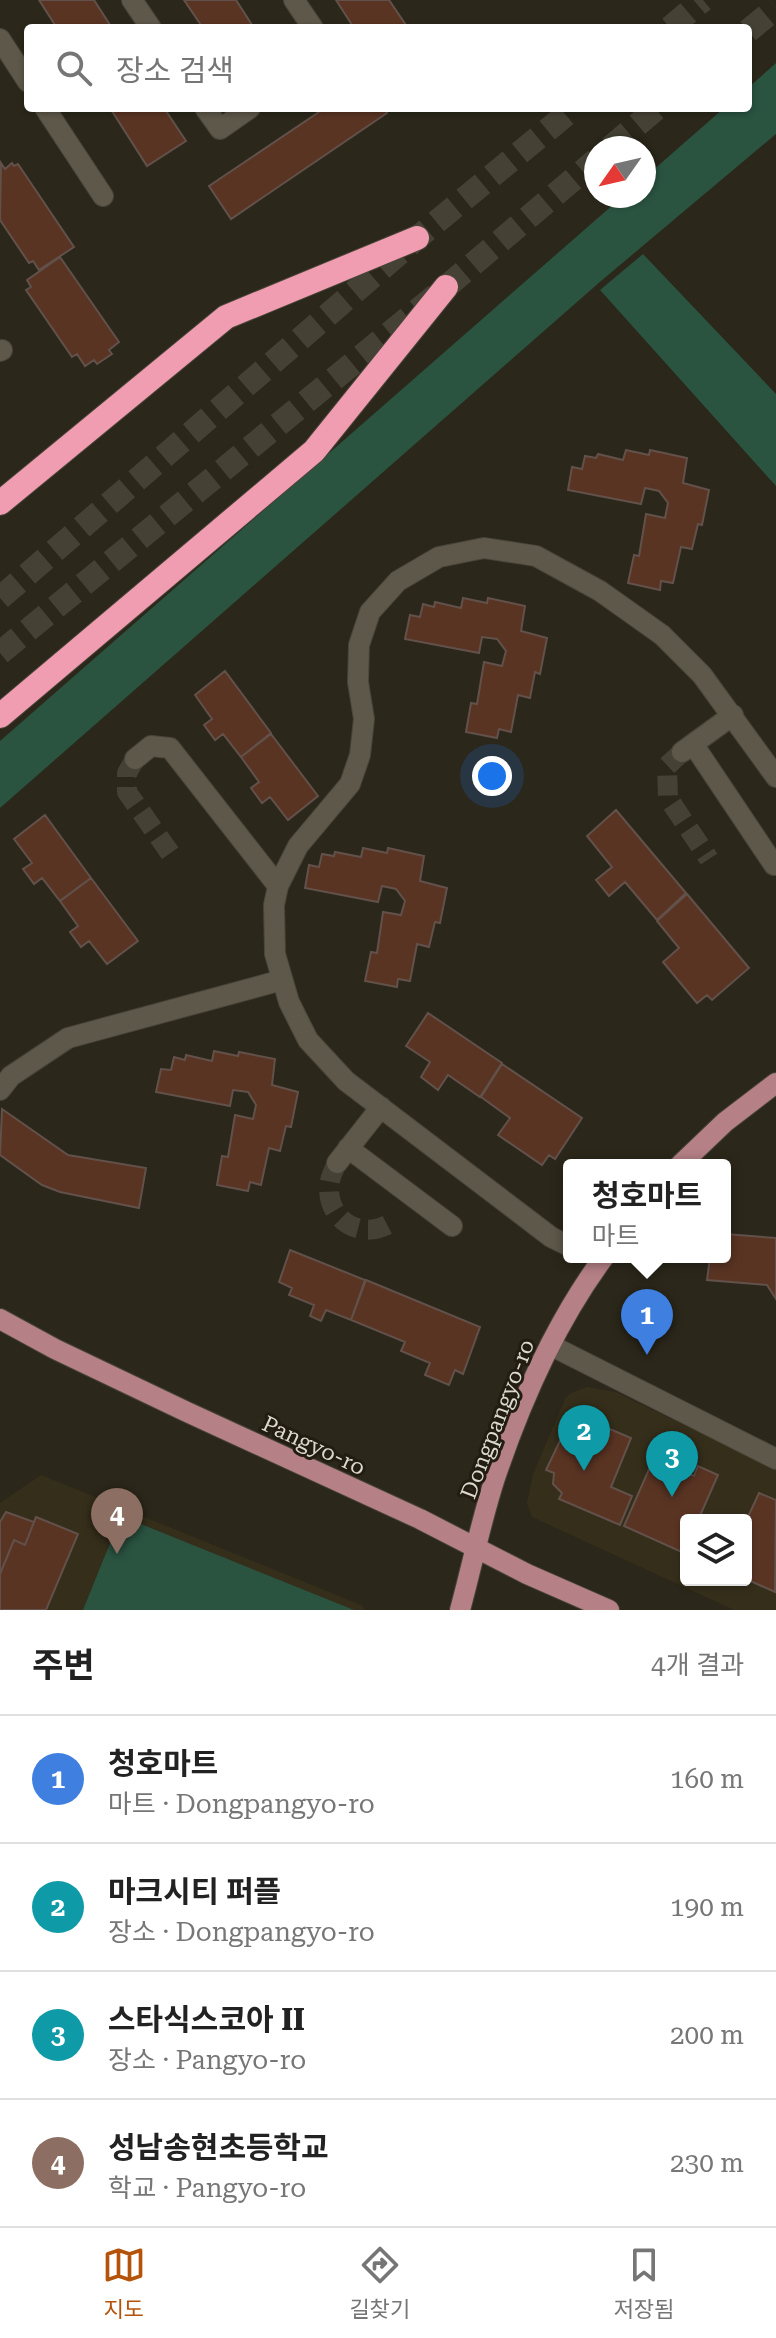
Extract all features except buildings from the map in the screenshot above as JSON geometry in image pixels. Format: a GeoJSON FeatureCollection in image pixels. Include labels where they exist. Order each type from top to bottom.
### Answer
{"type":"FeatureCollection","features":[{"type":"Feature","properties":{"kind":"highway"},"geometry":{"type":"LineString","coordinates":[[0,503],[226,317],[417,238]]}},
{"type":"Feature","properties":{"kind":"highway"},"geometry":{"type":"LineString","coordinates":[[0,716],[314,451],[446,287]]}},
{"type":"Feature","properties":{"kind":"main road"},"geometry":{"type":"LineString","coordinates":[[686,1159],[725,1122],[776,1083]]}},
{"type":"Feature","properties":{"kind":"main road","name":"Dongpangyo-ro"},"geometry":{"type":"LineString","coordinates":[[460,1610],[495,1479],[550,1345],[596,1263]]}},
{"type":"Feature","properties":{"kind":"main road","name":"Pangyo-ro"},"geometry":{"type":"LineString","coordinates":[[0,1319],[215,1426],[609,1610]]}},
{"type":"Feature","properties":{"kind":"street"},"geometry":{"type":"LineString","coordinates":[[132,0],[148,24]]}},
{"type":"Feature","properties":{"kind":"street"},"geometry":{"type":"LineString","coordinates":[[294,0],[310,24]]}},
{"type":"Feature","properties":{"kind":"street"},"geometry":{"type":"LineString","coordinates":[[0,39],[24,76]]}},
{"type":"Feature","properties":{"kind":"street"},"geometry":{"type":"LineString","coordinates":[[48,112],[103,196]]}},
{"type":"Feature","properties":{"kind":"street"},"geometry":{"type":"LineString","coordinates":[[208,112],[220,129],[244,112]]}},
{"type":"Feature","properties":{"kind":"street"},"geometry":{"type":"LineString","coordinates":[[563,1243],[346,1081],[308,1040],[282,980],[275,954],[274,905],[278,886],[298,846],[350,784],[360,755],[364,719],[358,682],[359,645],[370,612],[398,581],[439,557],[484,548],[536,556],[600,591],[662,635],[702,675],[776,777]]}},
{"type":"Feature","properties":{"kind":"street"},"geometry":{"type":"LineString","coordinates":[[733,715],[687,748],[774,865]]}},
{"type":"Feature","properties":{"kind":"street"},"geometry":{"type":"LineString","coordinates":[[135,759],[151,746],[170,748],[278,886]]}},
{"type":"Feature","properties":{"kind":"street"},"geometry":{"type":"LineString","coordinates":[[0,1090],[11,1076],[68,1038],[282,980]]}},
{"type":"Feature","properties":{"kind":"street"},"geometry":{"type":"LineString","coordinates":[[381,1107],[342,1156],[452,1226]]}},
{"type":"Feature","properties":{"kind":"street"},"geometry":{"type":"LineString","coordinates":[[550,1345],[776,1459]]}},
{"type":"Feature","properties":{"kind":"shaded area"},"geometry":{"type":"Polygon","coordinates":[[[587,1387],[616,1392],[776,1470],[776,1610],[734,1610],[682,1586],[752,1586],[752,1514],[680,1514],[680,1585],[532,1517],[527,1503],[533,1474],[565,1399],[587,1387]]]}},
{"type":"Feature","properties":{"kind":"shaded area"},"geometry":{"type":"Polygon","coordinates":[[[41,1475],[361,1605],[365,1610],[0,1610],[0,1503],[41,1475]]]}},
{"type":"Feature","properties":{"kind":"green space"},"geometry":{"type":"Polygon","coordinates":[[[776,63],[776,134],[601,281],[0,808],[0,741],[609,208],[656,208],[656,168],[719,112],[752,112],[752,84],[776,63]]]}},
{"type":"Feature","properties":{"kind":"green space"},"geometry":{"type":"Polygon","coordinates":[[[643,254],[776,394],[776,486],[600,290],[643,254]]]}},
{"type":"Feature","properties":{"kind":"green space"},"geometry":{"type":"Polygon","coordinates":[[[121,1516],[354,1610],[83,1610],[121,1516]]]}},
{"type":"Feature","properties":{"kind":"tunnel"},"geometry":{"type":"LineString","coordinates":[[675,24],[703,0]]}},
{"type":"Feature","properties":{"kind":"tunnel"},"geometry":{"type":"LineString","coordinates":[[752,28],[776,8]]}},
{"type":"Feature","properties":{"kind":"tunnel"},"geometry":{"type":"LineString","coordinates":[[0,598],[417,238],[569,112]]}},
{"type":"Feature","properties":{"kind":"tunnel"},"geometry":{"type":"LineString","coordinates":[[624,136],[652,112]]}},
{"type":"Feature","properties":{"kind":"tunnel"},"geometry":{"type":"LineString","coordinates":[[0,653],[584,170]]}},
{"type":"Feature","properties":{"kind":"tunnel"},"geometry":{"type":"LineString","coordinates":[[682,752],[667,766],[668,798],[709,859]]}},
{"type":"Feature","properties":{"kind":"tunnel"},"geometry":{"type":"LineString","coordinates":[[135,759],[127,773],[127,792],[175,860]]}},
{"type":"Feature","properties":{"kind":"tunnel"},"geometry":{"type":"LineString","coordinates":[[337,1163],[329,1194],[338,1216],[357,1228],[368,1230],[392,1222]]}},
{"type":"Feature","properties":{"kind":"place","name":"청호마트"},"geometry":{"type":"Point","coordinates":[647,1355]}},
{"type":"Feature","properties":{"kind":"place","name":"마크시티 퍼플"},"geometry":{"type":"Point","coordinates":[584,1471]}},
{"type":"Feature","properties":{"kind":"place","name":"스타식스코아 II"},"geometry":{"type":"Point","coordinates":[672,1497]}},
{"type":"Feature","properties":{"kind":"place","name":"성남송현초등학교"},"geometry":{"type":"Point","coordinates":[117,1554]}}]}
